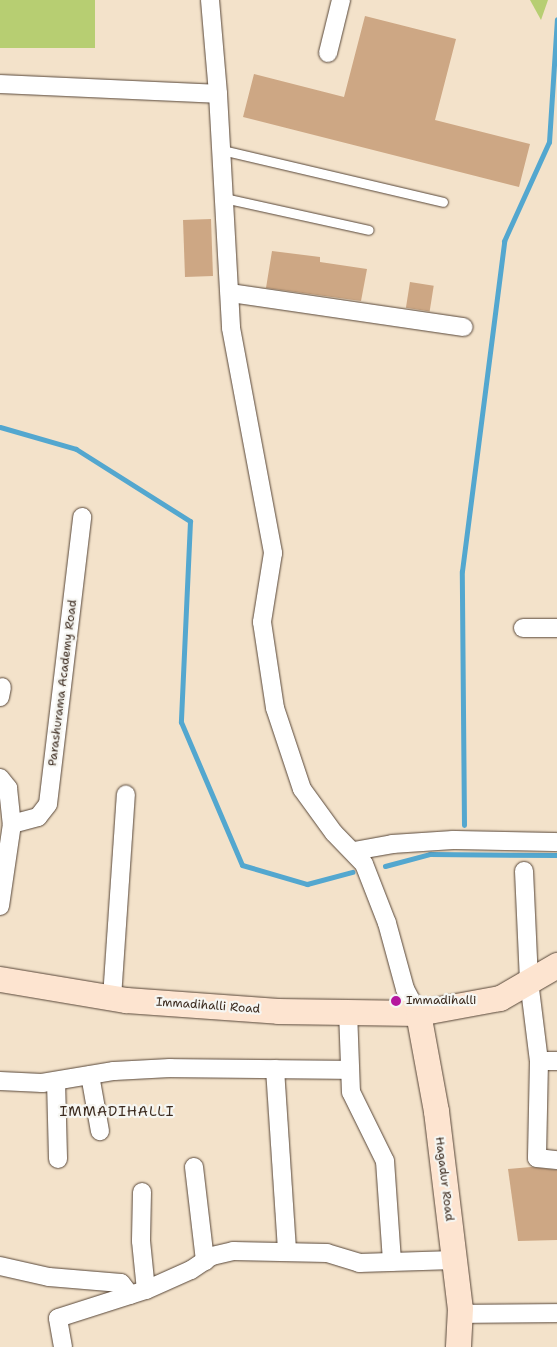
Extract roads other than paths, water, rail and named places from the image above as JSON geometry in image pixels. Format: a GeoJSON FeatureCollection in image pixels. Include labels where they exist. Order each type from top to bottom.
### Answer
{"type":"FeatureCollection","features":[{"type":"Feature","properties":{"kind":"street"},"geometry":{"type":"LineString","coordinates":[[210,0],[222,150],[231,328],[274,553],[262,622],[275,708],[302,789],[334,833],[364,864],[387,923],[405,989],[418,1013]]}},
{"type":"Feature","properties":{"kind":"street"},"geometry":{"type":"LineString","coordinates":[[328,53],[341,0]]}},
{"type":"Feature","properties":{"kind":"street"},"geometry":{"type":"LineString","coordinates":[[0,84],[218,94]]}},
{"type":"Feature","properties":{"kind":"street"},"geometry":{"type":"LineString","coordinates":[[230,293],[464,327]]}},
{"type":"Feature","properties":{"kind":"street","name":"Parashurama Academy Road"},"geometry":{"type":"LineString","coordinates":[[12,824],[38,817],[48,804],[82,517]]}},
{"type":"Feature","properties":{"kind":"street"},"geometry":{"type":"LineString","coordinates":[[522,628],[557,628]]}},
{"type":"Feature","properties":{"kind":"street"},"geometry":{"type":"LineString","coordinates":[[0,778],[8,788],[12,824],[0,906]]}},
{"type":"Feature","properties":{"kind":"street"},"geometry":{"type":"LineString","coordinates":[[112,998],[126,794]]}},
{"type":"Feature","properties":{"kind":"street"},"geometry":{"type":"LineString","coordinates":[[354,852],[392,844],[453,840],[557,842],[557,832]]}},
{"type":"Feature","properties":{"kind":"street"},"geometry":{"type":"LineString","coordinates":[[524,871],[529,981],[539,1061],[537,1158],[557,1160]]}},
{"type":"Feature","properties":{"kind":"street","name":"Immadihalli Road"},"geometry":{"type":"LineString","coordinates":[[0,979],[112,998],[278,1011],[418,1013],[500,998],[557,965]]}},
{"type":"Feature","properties":{"kind":"street"},"geometry":{"type":"LineString","coordinates":[[348,1012],[351,1092],[384,1161],[392,1262]]}},
{"type":"Feature","properties":{"kind":"street","name":"Hagadur Road"},"geometry":{"type":"LineString","coordinates":[[418,1013],[436,1111],[454,1260],[460,1314],[458,1347]]}},
{"type":"Feature","properties":{"kind":"street"},"geometry":{"type":"LineString","coordinates":[[539,1061],[557,1061]]}},
{"type":"Feature","properties":{"kind":"street"},"geometry":{"type":"LineString","coordinates":[[0,1081],[56,1081],[90,1075],[170,1068],[350,1070]]}},
{"type":"Feature","properties":{"kind":"street"},"geometry":{"type":"LineString","coordinates":[[275,1069],[287,1252]]}},
{"type":"Feature","properties":{"kind":"street"},"geometry":{"type":"LineString","coordinates":[[90,1075],[100,1131]]}},
{"type":"Feature","properties":{"kind":"street"},"geometry":{"type":"LineString","coordinates":[[56,1081],[58,1159]]}},
{"type":"Feature","properties":{"kind":"street"},"geometry":{"type":"LineString","coordinates":[[194,1167],[205,1261]]}},
{"type":"Feature","properties":{"kind":"street"},"geometry":{"type":"LineString","coordinates":[[142,1192],[141,1241],[146,1290]]}},
{"type":"Feature","properties":{"kind":"street"},"geometry":{"type":"LineString","coordinates":[[62,1347],[58,1318],[146,1290],[205,1261],[233,1251],[327,1253],[359,1263],[454,1260]]}},
{"type":"Feature","properties":{"kind":"street"},"geometry":{"type":"LineString","coordinates":[[0,1266],[49,1277],[121,1283],[130,1295]]}},
{"type":"Feature","properties":{"kind":"street"},"geometry":{"type":"LineString","coordinates":[[460,1314],[557,1313]]}},
{"type":"Feature","properties":{"kind":"lane"},"geometry":{"type":"LineString","coordinates":[[222,150],[443,202]]}},
{"type":"Feature","properties":{"kind":"lane"},"geometry":{"type":"LineString","coordinates":[[224,198],[369,230]]}},
{"type":"Feature","properties":{"kind":"waterway"},"geometry":{"type":"LineString","coordinates":[[464,825],[462,571],[504,241],[549,142],[557,19]]}},
{"type":"Feature","properties":{"kind":"waterway"},"geometry":{"type":"LineString","coordinates":[[0,427],[76,449],[190,521],[181,722],[242,865],[307,884],[352,872]]}},
{"type":"Feature","properties":{"kind":"waterway"},"geometry":{"type":"LineString","coordinates":[[385,866],[430,854],[557,855]]}},
{"type":"Feature","properties":{"kind":"place","name":"Immadihalli"},"geometry":{"type":"Point","coordinates":[396,1001]}},
{"type":"Feature","properties":{"kind":"district","name":"IMMADIHALLI"},"geometry":{"type":"Point","coordinates":[117,1111]}}]}
